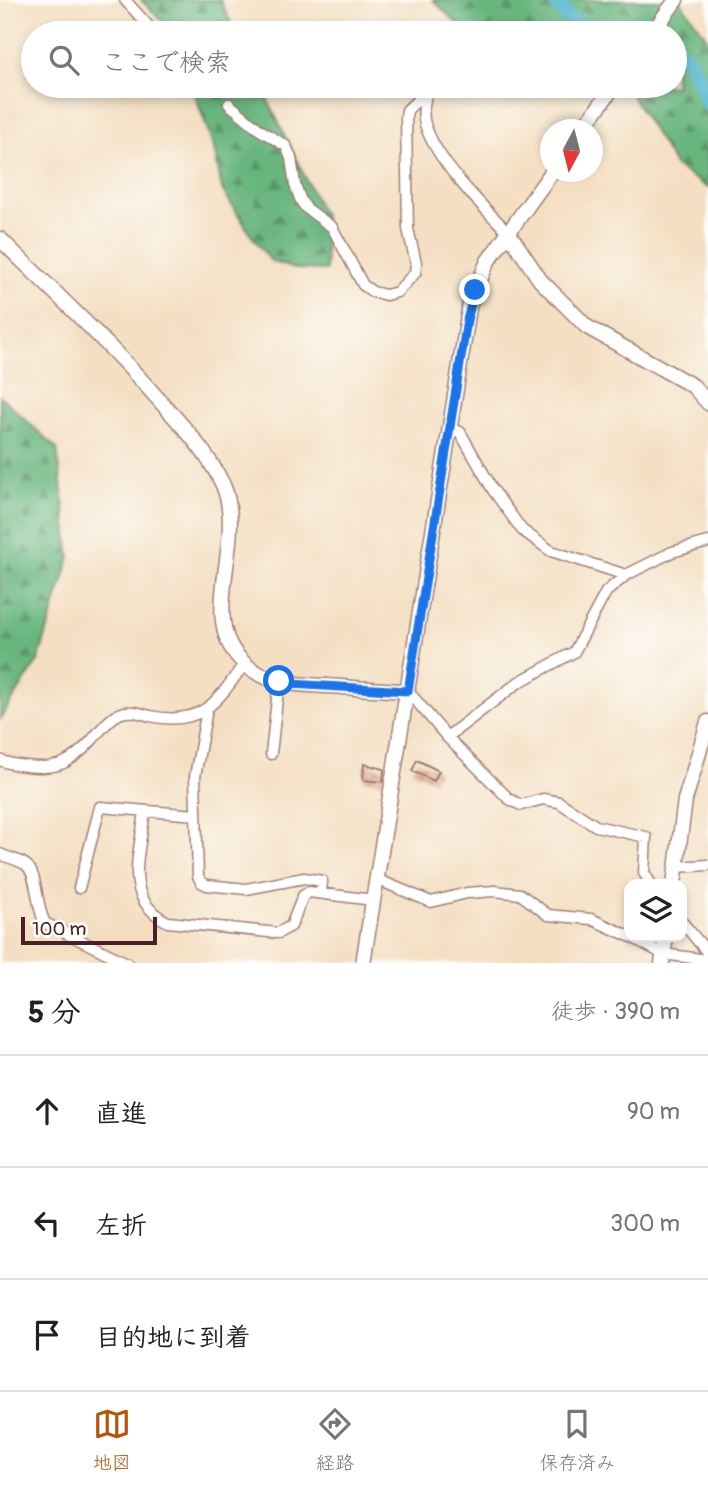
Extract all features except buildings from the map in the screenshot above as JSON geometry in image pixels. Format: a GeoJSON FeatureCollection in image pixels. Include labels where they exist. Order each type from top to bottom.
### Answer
{"type":"FeatureCollection","features":[{"type":"Feature","properties":{"kind":"street"},"geometry":{"type":"LineString","coordinates":[[125,0],[144,21]]}},
{"type":"Feature","properties":{"kind":"street"},"geometry":{"type":"LineString","coordinates":[[661,21],[676,0]]}},
{"type":"Feature","properties":{"kind":"street"},"geometry":{"type":"LineString","coordinates":[[229,104],[260,130],[286,146],[301,201],[306,208],[332,227],[363,285],[373,292],[386,295],[397,292],[415,273],[408,229],[405,117],[407,110],[419,98]]}},
{"type":"Feature","properties":{"kind":"street"},"geometry":{"type":"LineString","coordinates":[[426,98],[425,123],[435,144],[454,173],[508,232],[540,280],[587,327],[693,386],[708,403]]}},
{"type":"Feature","properties":{"kind":"street"},"geometry":{"type":"LineString","coordinates":[[590,119],[605,98]]}},
{"type":"Feature","properties":{"kind":"street"},"geometry":{"type":"LineString","coordinates":[[363,963],[470,303],[488,261],[545,182]]}},
{"type":"Feature","properties":{"kind":"street"},"geometry":{"type":"LineString","coordinates":[[0,239],[127,364],[194,439],[214,467],[225,489],[232,523],[222,617],[230,646],[244,663],[266,677],[290,684],[408,691],[447,737],[509,799],[521,805],[543,799],[559,802],[596,826],[646,837],[644,873],[648,879]]}},
{"type":"Feature","properties":{"kind":"street"},"geometry":{"type":"LineString","coordinates":[[450,429],[460,432],[493,490],[523,530],[551,551],[626,575]]}},
{"type":"Feature","properties":{"kind":"street"},"geometry":{"type":"LineString","coordinates":[[447,737],[519,682],[574,652],[606,592],[626,575],[672,552],[708,542]]}},
{"type":"Feature","properties":{"kind":"street"},"geometry":{"type":"LineString","coordinates":[[0,760],[7,764],[48,769],[62,765],[82,751],[110,719],[121,712],[182,719],[198,715],[223,693],[244,663]]}},
{"type":"Feature","properties":{"kind":"street"},"geometry":{"type":"LineString","coordinates":[[271,754],[279,681]]}},
{"type":"Feature","properties":{"kind":"street"},"geometry":{"type":"LineString","coordinates":[[207,709],[195,777],[198,876],[201,882],[246,889],[304,878],[323,881],[321,893]]}},
{"type":"Feature","properties":{"kind":"street"},"geometry":{"type":"LineString","coordinates":[[675,879],[685,800],[708,722]]}},
{"type":"Feature","properties":{"kind":"street"},"geometry":{"type":"LineString","coordinates":[[79,888],[100,807],[196,815]]}},
{"type":"Feature","properties":{"kind":"street"},"geometry":{"type":"LineString","coordinates":[[145,811],[137,889],[144,905],[153,915],[168,922],[278,933],[291,926],[303,895],[309,892],[373,900]]}},
{"type":"Feature","properties":{"kind":"street"},"geometry":{"type":"LineString","coordinates":[[0,854],[27,866],[34,878],[38,912],[45,923],[127,963]]}},
{"type":"Feature","properties":{"kind":"street"},"geometry":{"type":"LineString","coordinates":[[676,867],[708,865]]}},
{"type":"Feature","properties":{"kind":"street"},"geometry":{"type":"LineString","coordinates":[[376,879],[431,902],[467,893],[495,891],[520,894],[548,915],[591,919],[624,933]]}},
{"type":"Feature","properties":{"kind":"street"},"geometry":{"type":"LineString","coordinates":[[687,928],[708,953]]}},
{"type":"Feature","properties":{"kind":"street"},"geometry":{"type":"LineString","coordinates":[[640,942],[663,958],[708,960]]}},
{"type":"Feature","properties":{"kind":"green space"},"geometry":{"type":"Polygon","coordinates":[[[141,0],[220,0],[230,21],[162,21],[141,0]]]}},
{"type":"Feature","properties":{"kind":"green space"},"geometry":{"type":"Polygon","coordinates":[[[433,0],[679,0],[708,39],[708,188],[675,166],[633,98],[687,98],[687,21],[455,21],[433,0]]]}},
{"type":"Feature","properties":{"kind":"green space"},"geometry":{"type":"Polygon","coordinates":[[[196,98],[267,98],[324,217],[326,270],[294,269],[271,261],[222,189],[214,148],[196,98]]]}},
{"type":"Feature","properties":{"kind":"green space"},"geometry":{"type":"Polygon","coordinates":[[[0,396],[57,449],[70,557],[38,661],[0,719],[0,396]]]}},
{"type":"Feature","properties":{"kind":"waterway"},"geometry":{"type":"LineString","coordinates":[[554,0],[573,21]]}},
{"type":"Feature","properties":{"kind":"waterway"},"geometry":{"type":"LineString","coordinates":[[687,58],[708,102]]}},
{"type":"Feature","properties":{"kind":"route"},"geometry":{"type":"LineString","coordinates":[[279,681],[290,684],[408,691],[467,320],[475,290]]}}]}
